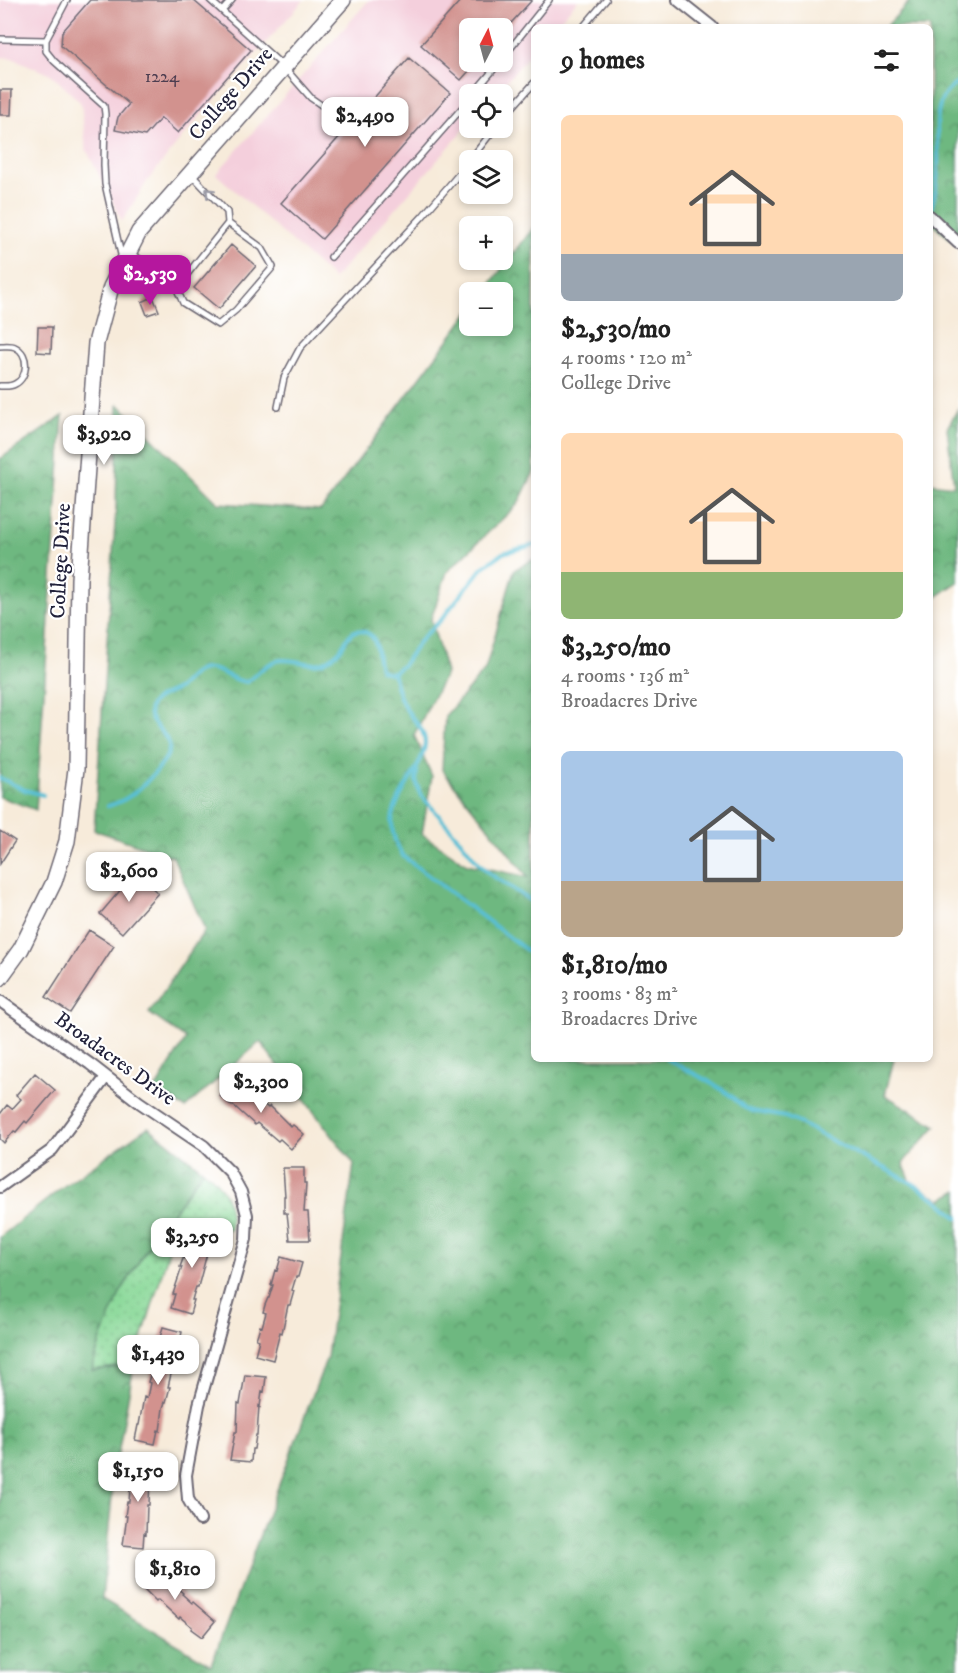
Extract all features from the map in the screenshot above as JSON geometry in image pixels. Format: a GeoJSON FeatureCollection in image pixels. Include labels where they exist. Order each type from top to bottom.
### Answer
{"type":"FeatureCollection","features":[{"type":"Feature","properties":{"kind":"main road","name":"College Drive"},"geometry":{"type":"LineString","coordinates":[[0,978],[21,949],[54,882],[67,841],[76,770],[79,579],[96,343],[111,287],[139,232],[343,0]]}},
{"type":"Feature","properties":{"kind":"street"},"geometry":{"type":"LineString","coordinates":[[678,0],[708,24]]}},
{"type":"Feature","properties":{"kind":"street"},"geometry":{"type":"LineString","coordinates":[[933,219],[958,243]]}},
{"type":"Feature","properties":{"kind":"street","name":"Broadacres Drive"},"geometry":{"type":"LineString","coordinates":[[0,1001],[204,1146],[222,1164],[241,1192],[247,1215],[246,1239],[199,1405],[186,1475],[188,1499],[200,1520]]}},
{"type":"Feature","properties":{"kind":"street"},"geometry":{"type":"LineString","coordinates":[[0,1187],[52,1150],[106,1077]]}},
{"type":"Feature","properties":{"kind":"lane"},"geometry":{"type":"LineString","coordinates":[[67,0],[46,40],[46,51],[54,62],[104,106],[105,183],[126,258],[173,280],[185,277],[228,223],[227,212],[190,173]]}},
{"type":"Feature","properties":{"kind":"lane"},"geometry":{"type":"LineString","coordinates":[[210,0],[283,66],[311,98],[340,118]]}},
{"type":"Feature","properties":{"kind":"lane"},"geometry":{"type":"LineString","coordinates":[[222,11],[232,0]]}},
{"type":"Feature","properties":{"kind":"lane"},"geometry":{"type":"LineString","coordinates":[[513,46],[549,0]]}},
{"type":"Feature","properties":{"kind":"lane"},"geometry":{"type":"LineString","coordinates":[[586,24],[606,0]]}},
{"type":"Feature","properties":{"kind":"lane"},"geometry":{"type":"LineString","coordinates":[[0,39],[46,40]]}},
{"type":"Feature","properties":{"kind":"lane"},"geometry":{"type":"LineString","coordinates":[[482,84],[492,72]]}},
{"type":"Feature","properties":{"kind":"lane"},"geometry":{"type":"LineString","coordinates":[[513,106],[531,86]]}},
{"type":"Feature","properties":{"kind":"lane"},"geometry":{"type":"LineString","coordinates":[[331,257],[459,112]]}},
{"type":"Feature","properties":{"kind":"lane"},"geometry":{"type":"LineString","coordinates":[[478,150],[487,138]]}},
{"type":"Feature","properties":{"kind":"lane"},"geometry":{"type":"LineString","coordinates":[[278,407],[284,378],[300,348],[459,174]]}},
{"type":"Feature","properties":{"kind":"lane"},"geometry":{"type":"LineString","coordinates":[[173,280],[183,303],[218,325],[236,310],[273,267],[262,248],[228,223]]}},
{"type":"Feature","properties":{"kind":"lane"},"geometry":{"type":"LineString","coordinates":[[0,346],[14,346],[23,356],[26,366],[24,376],[18,383],[0,386]]}},
{"type":"Feature","properties":{"kind":"shaded area"},"geometry":{"type":"Polygon","coordinates":[[[0,0],[304,0],[192,125],[148,180],[122,221],[86,149],[81,103],[52,75],[12,58],[0,57],[0,0]]]}},
{"type":"Feature","properties":{"kind":"shaded area"},"geometry":{"type":"Polygon","coordinates":[[[369,0],[578,0],[557,24],[531,24],[531,53],[504,84],[459,84],[459,135],[334,279],[216,174],[369,0]]]}},
{"type":"Feature","properties":{"kind":"green space"},"geometry":{"type":"Polygon","coordinates":[[[909,0],[958,0],[958,246],[933,225],[933,24],[889,24],[909,0]]]}},
{"type":"Feature","properties":{"kind":"green space"},"geometry":{"type":"Polygon","coordinates":[[[531,231],[531,478],[518,504],[447,572],[431,619],[446,673],[414,735],[432,776],[422,834],[467,864],[528,877],[442,770],[445,716],[485,670],[514,570],[531,561],[531,1062],[893,1062],[885,1095],[936,1126],[903,1163],[911,1182],[941,1200],[958,1190],[958,1673],[0,1673],[0,1237],[64,1186],[148,1127],[203,1170],[144,1253],[121,1291],[100,1341],[92,1370],[134,1365],[114,1476],[102,1599],[211,1665],[327,1357],[354,1164],[260,1042],[185,1108],[155,1089],[186,1039],[149,1013],[205,930],[173,857],[94,830],[116,509],[118,404],[218,503],[321,510],[459,325],[459,336],[513,336],[513,282],[492,282],[501,270],[513,270],[513,254],[531,231]]]}},
{"type":"Feature","properties":{"kind":"green space"},"geometry":{"type":"Polygon","coordinates":[[[958,409],[958,582],[933,599],[933,483],[954,486],[947,428],[958,409]]]}},
{"type":"Feature","properties":{"kind":"green space"},"geometry":{"type":"Polygon","coordinates":[[[63,416],[36,810],[0,797],[0,459],[63,416]]]}},
{"type":"Feature","properties":{"kind":"green space"},"geometry":{"type":"Polygon","coordinates":[[[203,1170],[217,1182],[226,1196],[230,1211],[230,1230],[179,1217],[134,1365],[92,1370],[100,1341],[121,1291],[144,1253],[203,1170]]]}},
{"type":"Feature","properties":{"kind":"building"},"geometry":{"type":"Polygon","coordinates":[[[90,0],[193,0],[251,50],[178,133],[161,118],[145,136],[115,130],[118,117],[129,104],[61,46],[62,32],[90,0]]]}},
{"type":"Feature","properties":{"kind":"building"},"geometry":{"type":"Polygon","coordinates":[[[461,0],[532,0],[513,21],[513,18],[459,18],[459,72],[468,72],[461,80],[421,45],[461,0]]]}},
{"type":"Feature","properties":{"kind":"building"},"geometry":{"type":"Polygon","coordinates":[[[409,58],[450,93],[322,239],[281,203],[409,58]]]}},
{"type":"Feature","properties":{"kind":"building"},"geometry":{"type":"Polygon","coordinates":[[[0,90],[12,90],[11,115],[0,115],[0,90]]]}},
{"type":"Feature","properties":{"kind":"building"},"geometry":{"type":"Polygon","coordinates":[[[231,245],[256,266],[219,309],[194,288],[231,245]]]}},
{"type":"Feature","properties":{"kind":"building"},"geometry":{"type":"Polygon","coordinates":[[[153,297],[159,311],[147,315],[142,302],[153,297]]]}},
{"type":"Feature","properties":{"kind":"building"},"geometry":{"type":"Polygon","coordinates":[[[38,327],[52,327],[51,353],[37,352],[38,327]]]}},
{"type":"Feature","properties":{"kind":"building"},"geometry":{"type":"Polygon","coordinates":[[[0,831],[15,841],[0,864],[0,831]]]}},
{"type":"Feature","properties":{"kind":"building"},"geometry":{"type":"Polygon","coordinates":[[[135,873],[158,893],[122,933],[100,914],[135,873]]]}},
{"type":"Feature","properties":{"kind":"building"},"geometry":{"type":"Polygon","coordinates":[[[89,930],[114,946],[70,1013],[46,997],[89,930]]]}},
{"type":"Feature","properties":{"kind":"building"},"geometry":{"type":"Polygon","coordinates":[[[35,1073],[55,1090],[27,1123],[25,1121],[4,1143],[0,1139],[0,1114],[7,1105],[12,1109],[21,1099],[16,1095],[35,1073]]]}},
{"type":"Feature","properties":{"kind":"building"},"geometry":{"type":"Polygon","coordinates":[[[234,1080],[268,1108],[270,1106],[291,1127],[293,1125],[304,1134],[291,1149],[257,1123],[255,1125],[220,1096],[234,1080]]]}},
{"type":"Feature","properties":{"kind":"building"},"geometry":{"type":"Polygon","coordinates":[[[283,1168],[304,1168],[304,1183],[306,1183],[304,1212],[308,1212],[310,1240],[290,1240],[287,1213],[284,1213],[283,1168]]]}},
{"type":"Feature","properties":{"kind":"building"},"geometry":{"type":"Polygon","coordinates":[[[193,1224],[213,1231],[198,1287],[196,1287],[192,1300],[194,1300],[190,1314],[171,1308],[193,1224]]]}},
{"type":"Feature","properties":{"kind":"building"},"geometry":{"type":"Polygon","coordinates":[[[281,1257],[302,1263],[292,1290],[294,1291],[273,1360],[255,1355],[259,1340],[256,1339],[260,1326],[262,1327],[266,1313],[263,1312],[281,1257]]]}},
{"type":"Feature","properties":{"kind":"building"},"geometry":{"type":"Polygon","coordinates":[[[163,1327],[182,1332],[163,1408],[160,1431],[158,1430],[155,1444],[135,1440],[144,1397],[147,1398],[157,1340],[159,1341],[163,1327]]]}},
{"type":"Feature","properties":{"kind":"building"},"geometry":{"type":"Polygon","coordinates":[[[245,1375],[266,1377],[259,1406],[257,1435],[254,1449],[252,1449],[251,1462],[230,1460],[235,1432],[237,1432],[238,1403],[240,1404],[245,1375]]]}},
{"type":"Feature","properties":{"kind":"building"},"geometry":{"type":"Polygon","coordinates":[[[134,1459],[154,1461],[153,1476],[150,1476],[149,1505],[147,1505],[143,1547],[123,1545],[127,1516],[125,1516],[127,1502],[129,1502],[130,1488],[128,1488],[134,1459]]]}},
{"type":"Feature","properties":{"kind":"building"},"geometry":{"type":"Polygon","coordinates":[[[148,1565],[215,1621],[202,1637],[158,1600],[156,1602],[135,1581],[148,1565]]]}},
{"type":"Feature","properties":{"kind":"waterway"},"geometry":{"type":"LineString","coordinates":[[933,202],[937,177],[939,107],[945,94],[958,82]]}},
{"type":"Feature","properties":{"kind":"waterway"},"geometry":{"type":"LineString","coordinates":[[108,806],[131,795],[146,782],[166,758],[169,744],[153,723],[150,713],[151,704],[179,688],[197,672],[210,669],[247,682],[263,668],[277,661],[287,660],[314,664],[324,662],[341,648],[351,634],[358,631],[368,634],[375,642],[381,670],[394,672],[403,665],[422,638],[441,620],[482,568],[503,553],[531,546]]}},
{"type":"Feature","properties":{"kind":"waterway"},"geometry":{"type":"LineString","coordinates":[[393,672],[401,699],[420,728],[425,743],[421,760],[394,812],[393,833],[397,844],[404,857],[531,954]]}},
{"type":"Feature","properties":{"kind":"waterway"},"geometry":{"type":"LineString","coordinates":[[417,770],[416,780],[420,794],[476,860],[490,874],[531,901]]}},
{"type":"Feature","properties":{"kind":"waterway"},"geometry":{"type":"LineString","coordinates":[[0,778],[25,790],[43,795]]}},
{"type":"Feature","properties":{"kind":"waterway"},"geometry":{"type":"LineString","coordinates":[[673,1062],[726,1092],[745,1108],[785,1117],[799,1123],[912,1183],[939,1201],[958,1218]]}}]}
